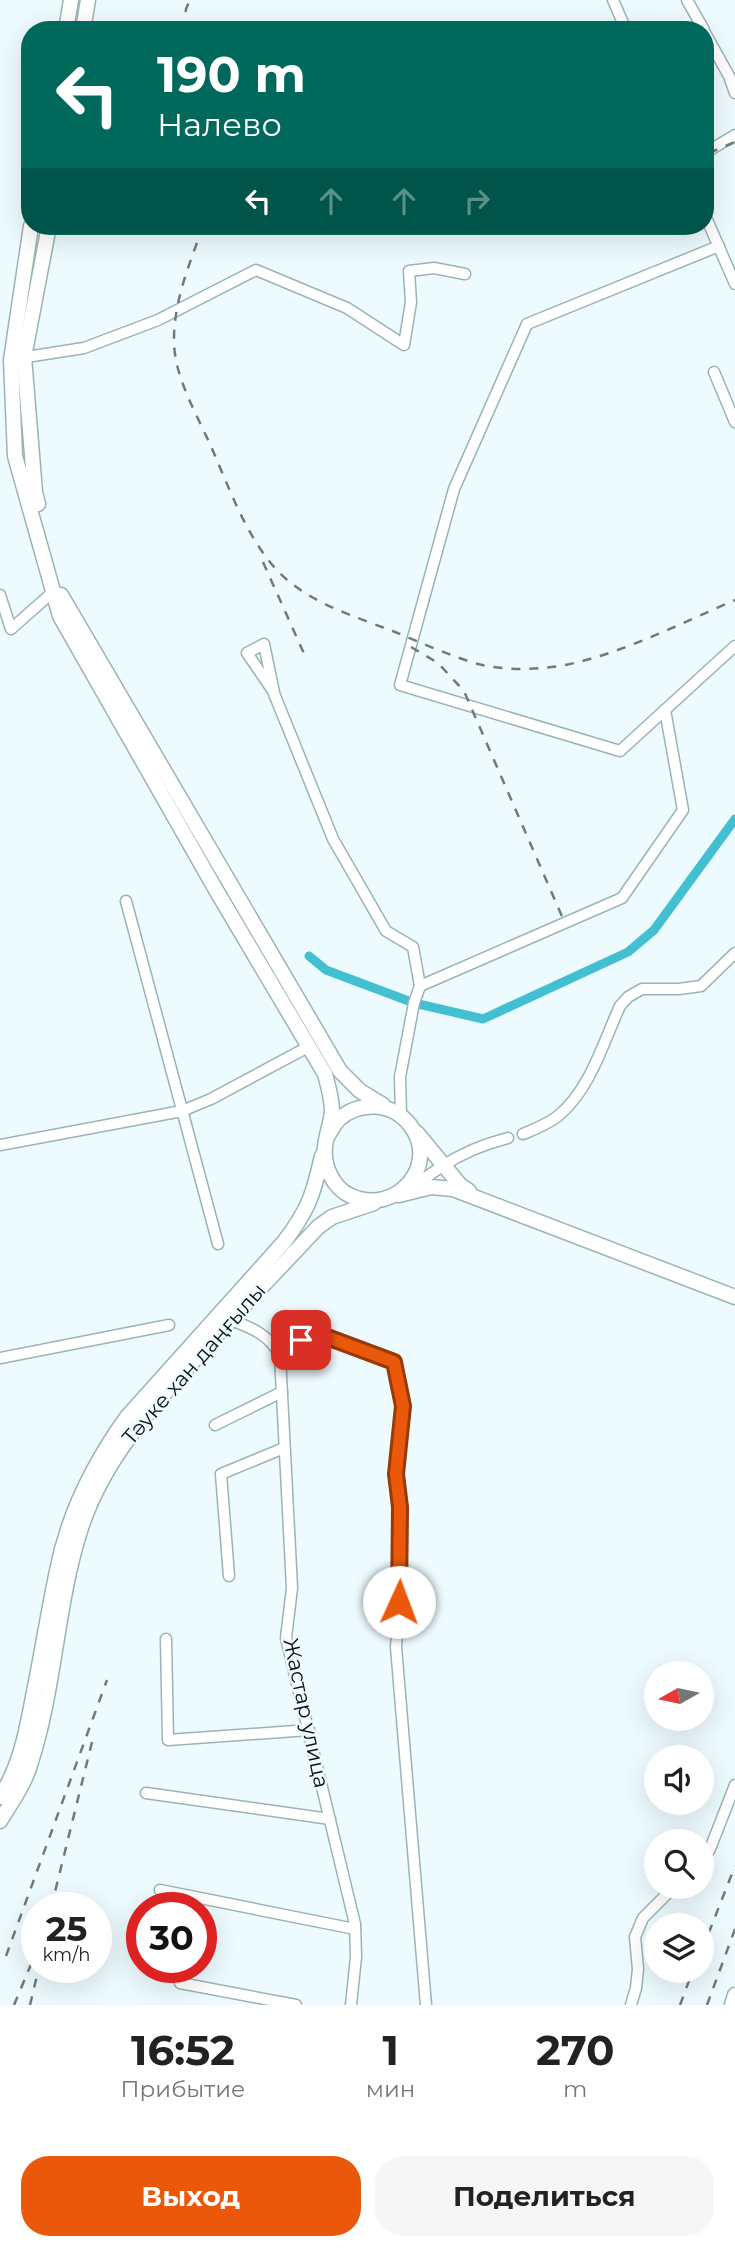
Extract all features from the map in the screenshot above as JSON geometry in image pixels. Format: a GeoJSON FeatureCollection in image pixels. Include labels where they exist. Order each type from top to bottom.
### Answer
{"type":"FeatureCollection","features":[{"type":"Feature","properties":{"kind":"main road"},"geometry":{"type":"LineString","coordinates":[[68,21],[71,0]]}},
{"type":"Feature","properties":{"kind":"main road"},"geometry":{"type":"LineString","coordinates":[[84,21],[88,0]]}},
{"type":"Feature","properties":{"kind":"main road"},"geometry":{"type":"LineString","coordinates":[[30,235],[18,358],[15,456],[61,616],[216,890],[325,1074],[332,1111],[326,1142],[326,1166],[334,1182],[347,1194],[364,1201],[393,1196],[416,1173],[420,1157],[418,1141],[401,1117],[371,1105],[353,1110],[337,1121],[326,1142]]}},
{"type":"Feature","properties":{"kind":"main road"},"geometry":{"type":"LineString","coordinates":[[46,235],[18,358],[35,492],[62,599],[340,1071],[360,1091],[401,1117],[460,1185],[479,1197],[735,1297]]}},
{"type":"Feature","properties":{"kind":"main road","name":"Тәуке хан даңғылы"},"geometry":{"type":"LineString","coordinates":[[0,1821],[30,1767],[71,1566],[80,1530],[97,1490],[116,1454],[145,1415],[230,1320],[290,1247],[311,1200],[326,1142]]}},
{"type":"Feature","properties":{"kind":"main road","name":"Тәуке хан даңғылы"},"geometry":{"type":"LineString","coordinates":[[0,1797],[16,1766],[26,1733],[57,1568],[80,1492],[105,1447],[127,1417],[290,1247],[332,1217],[393,1196],[431,1187],[453,1189],[479,1197]]}},
{"type":"Feature","properties":{"kind":"main road"},"geometry":{"type":"LineString","coordinates":[[732,2005],[735,1995]]}},
{"type":"Feature","properties":{"kind":"street"},"geometry":{"type":"LineString","coordinates":[[613,0],[622,21]]}},
{"type":"Feature","properties":{"kind":"street"},"geometry":{"type":"LineString","coordinates":[[687,0],[699,21]]}},
{"type":"Feature","properties":{"kind":"street"},"geometry":{"type":"LineString","coordinates":[[714,47],[732,75],[735,93]]}},
{"type":"Feature","properties":{"kind":"street"},"geometry":{"type":"LineString","coordinates":[[714,148],[735,135]]}},
{"type":"Feature","properties":{"kind":"street"},"geometry":{"type":"LineString","coordinates":[[714,235],[732,270],[735,284]]}},
{"type":"Feature","properties":{"kind":"street"},"geometry":{"type":"LineString","coordinates":[[719,246],[527,324],[454,489],[400,685],[620,751],[735,646]]}},
{"type":"Feature","properties":{"kind":"street"},"geometry":{"type":"LineString","coordinates":[[18,358],[84,348],[158,320],[256,270],[347,308],[404,345],[411,302],[409,271],[434,268],[465,274]]}},
{"type":"Feature","properties":{"kind":"street"},"geometry":{"type":"LineString","coordinates":[[714,372],[735,422]]}},
{"type":"Feature","properties":{"kind":"street"},"geometry":{"type":"LineString","coordinates":[[0,595],[11,629],[54,591]]}},
{"type":"Feature","properties":{"kind":"street"},"geometry":{"type":"LineString","coordinates":[[275,697],[332,839],[386,931],[413,947],[420,986],[414,1003],[400,1077],[401,1117]]}},
{"type":"Feature","properties":{"kind":"street"},"geometry":{"type":"LineString","coordinates":[[420,986],[622,898],[683,810],[665,710]]}},
{"type":"Feature","properties":{"kind":"street"},"geometry":{"type":"LineString","coordinates":[[126,901],[218,1244]]}},
{"type":"Feature","properties":{"kind":"street"},"geometry":{"type":"LineString","coordinates":[[523,1134],[556,1117],[569,1106],[585,1084],[620,1006],[628,997],[642,989],[701,986],[735,953]]}},
{"type":"Feature","properties":{"kind":"street"},"geometry":{"type":"LineString","coordinates":[[0,1145],[182,1111],[211,1099],[309,1047]]}},
{"type":"Feature","properties":{"kind":"street"},"geometry":{"type":"LineString","coordinates":[[393,1196],[485,1144],[508,1138]]}},
{"type":"Feature","properties":{"kind":"street"},"geometry":{"type":"LineString","coordinates":[[230,1320],[274,1343],[327,1337],[394,1362],[403,1406],[396,1474],[400,1507],[401,1579],[396,1647],[426,2005]]}},
{"type":"Feature","properties":{"kind":"street"},"geometry":{"type":"LineString","coordinates":[[0,1358],[169,1325]]}},
{"type":"Feature","properties":{"kind":"street","name":"Жастар улица"},"geometry":{"type":"LineString","coordinates":[[274,1343],[280,1356],[292,1588],[286,1638],[355,1929],[356,1956],[351,2005]]}},
{"type":"Feature","properties":{"kind":"street"},"geometry":{"type":"LineString","coordinates":[[215,1425],[282,1392]]}},
{"type":"Feature","properties":{"kind":"street"},"geometry":{"type":"LineString","coordinates":[[229,1576],[221,1474],[284,1448]]}},
{"type":"Feature","properties":{"kind":"street"},"geometry":{"type":"LineString","coordinates":[[166,1639],[168,1740],[309,1730]]}},
{"type":"Feature","properties":{"kind":"street"},"geometry":{"type":"LineString","coordinates":[[714,1839],[735,1785]]}},
{"type":"Feature","properties":{"kind":"street"},"geometry":{"type":"LineString","coordinates":[[146,1793],[330,1819]]}},
{"type":"Feature","properties":{"kind":"street"},"geometry":{"type":"LineString","coordinates":[[160,1890],[355,1929]]}},
{"type":"Feature","properties":{"kind":"street"},"geometry":{"type":"LineString","coordinates":[[631,2005],[638,1969],[635,1937],[643,1918],[663,1899]]}},
{"type":"Feature","properties":{"kind":"street"},"geometry":{"type":"LineString","coordinates":[[180,1983],[296,2005]]}},
{"type":"Feature","properties":{"kind":"waterway"},"geometry":{"type":"LineString","coordinates":[[309,956],[326,970],[414,1003],[483,1019],[628,952],[654,930],[735,819]]}},
{"type":"Feature","properties":{"kind":"railway"},"geometry":{"type":"LineString","coordinates":[[185,21],[190,0]]}},
{"type":"Feature","properties":{"kind":"railway"},"geometry":{"type":"LineString","coordinates":[[714,151],[735,142]]}},
{"type":"Feature","properties":{"kind":"railway"},"geometry":{"type":"LineString","coordinates":[[200,235],[176,313],[174,343],[178,368],[237,508],[254,539],[275,568],[301,590],[347,614],[457,657],[486,666],[518,669],[565,665],[590,659],[640,642],[735,600]]}},
{"type":"Feature","properties":{"kind":"railway"},"geometry":{"type":"LineString","coordinates":[[263,562],[306,658]]}},
{"type":"Feature","properties":{"kind":"railway"},"geometry":{"type":"LineString","coordinates":[[411,647],[438,663],[464,691],[564,921]]}},
{"type":"Feature","properties":{"kind":"railway"},"geometry":{"type":"LineString","coordinates":[[6,1956],[107,1680]]}},
{"type":"Feature","properties":{"kind":"railway"},"geometry":{"type":"LineString","coordinates":[[55,1892],[92,1742]]}},
{"type":"Feature","properties":{"kind":"railway"},"geometry":{"type":"LineString","coordinates":[[714,1919],[735,1866]]}},
{"type":"Feature","properties":{"kind":"railway"},"geometry":{"type":"LineString","coordinates":[[707,2005],[735,1929]]}},
{"type":"Feature","properties":{"kind":"railway"},"geometry":{"type":"LineString","coordinates":[[14,2005],[23,1983]]}},
{"type":"Feature","properties":{"kind":"railway"},"geometry":{"type":"LineString","coordinates":[[30,2005],[35,1983]]}},
{"type":"Feature","properties":{"kind":"railway"},"geometry":{"type":"LineString","coordinates":[[680,2005],[688,1983]]}},
{"type":"Feature","properties":{"kind":"route"},"geometry":{"type":"LineString","coordinates":[[301,1340],[327,1337],[394,1362],[403,1406],[396,1474],[400,1507],[399,1602]]}}]}
